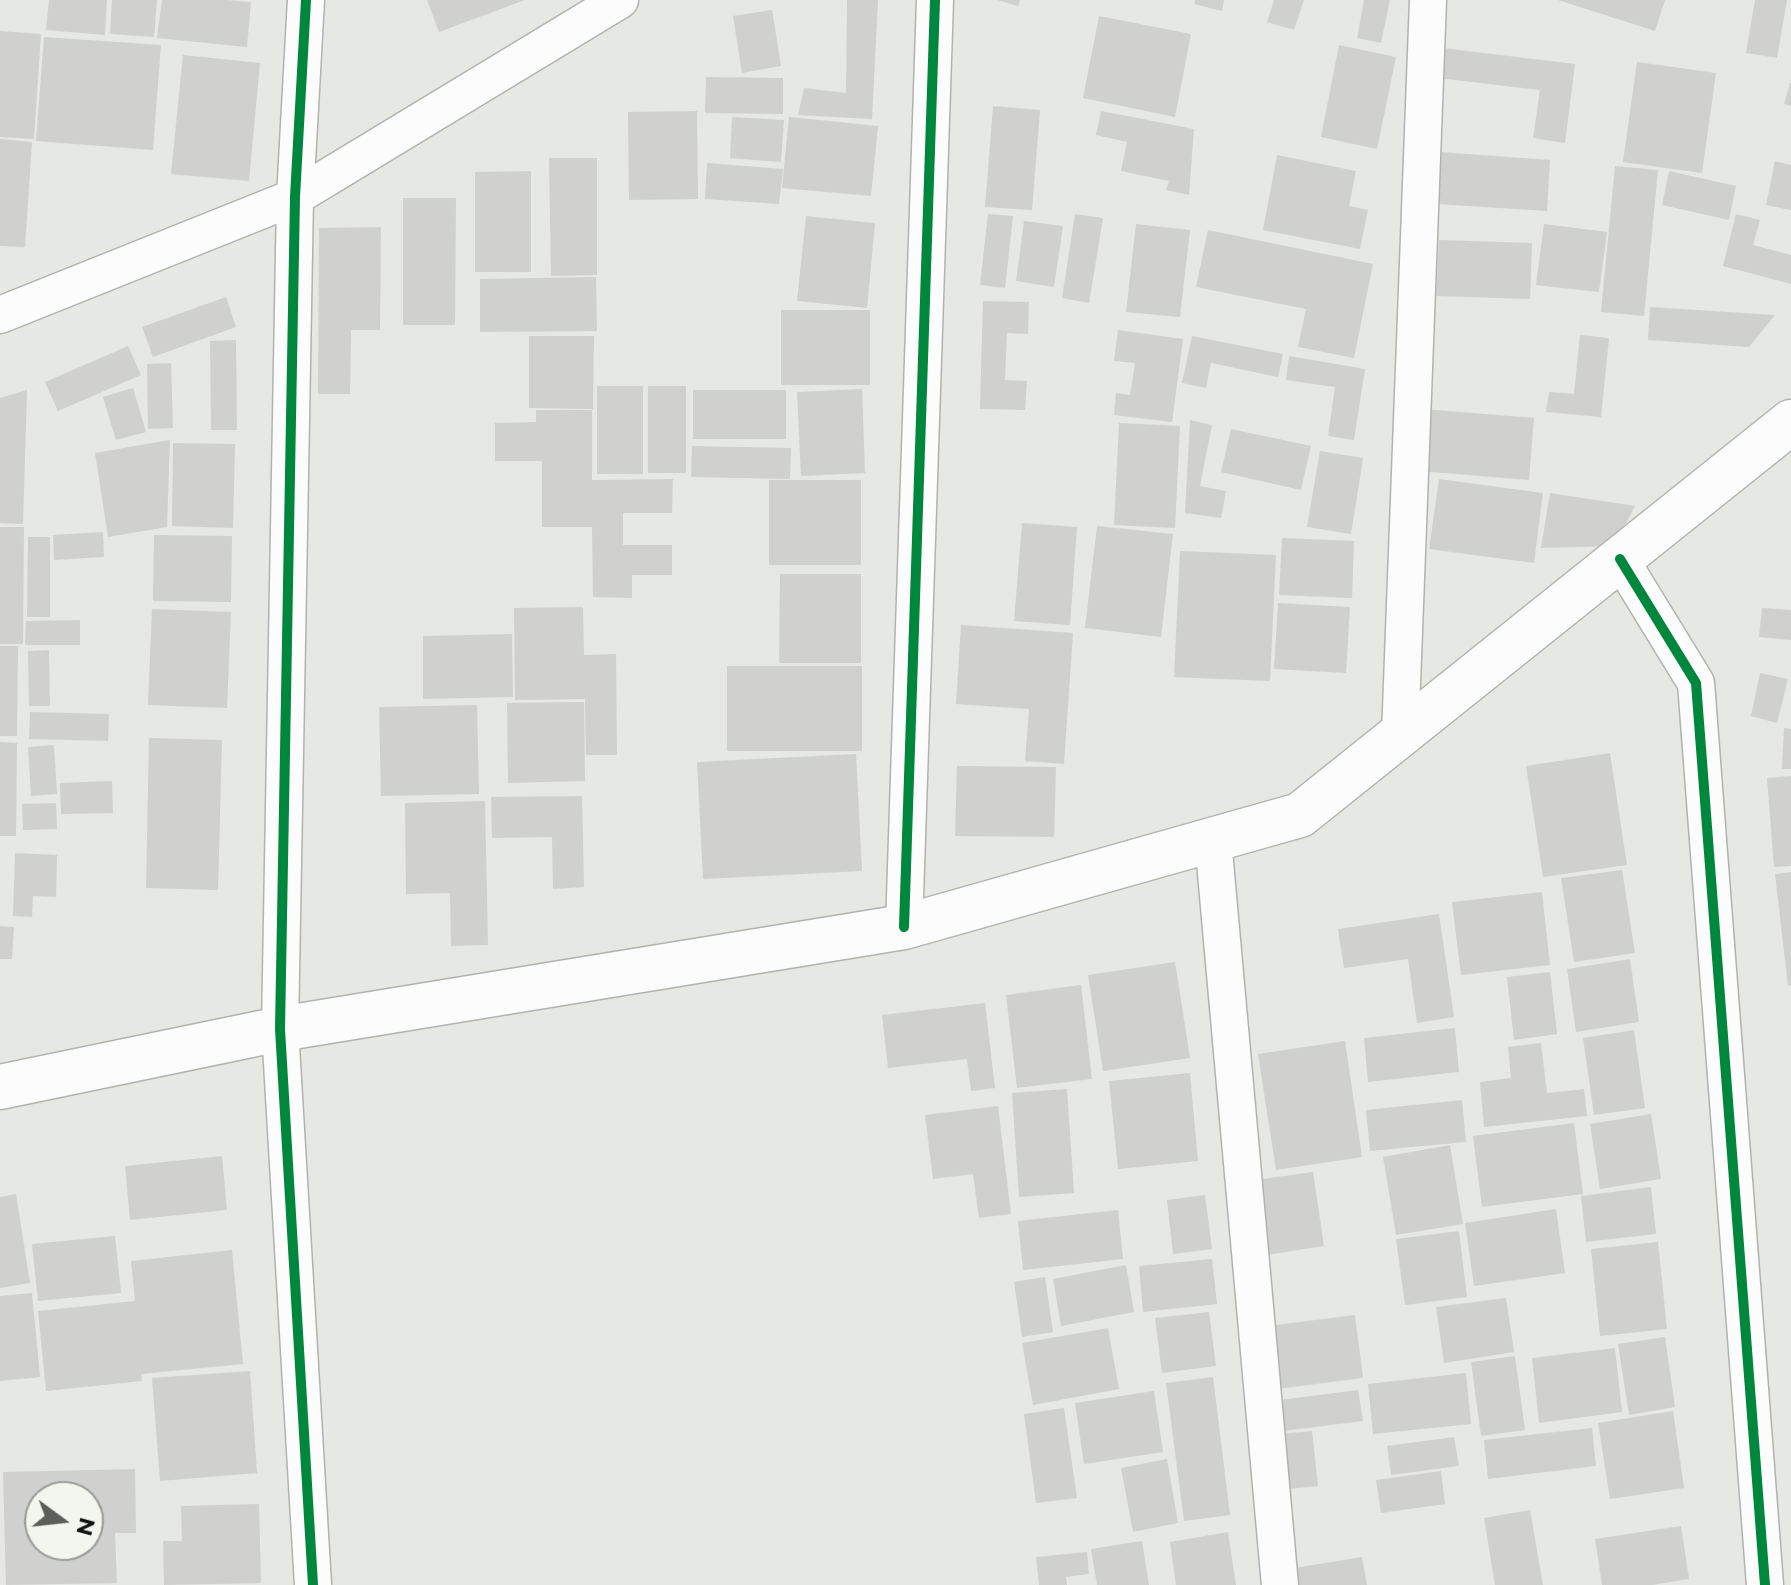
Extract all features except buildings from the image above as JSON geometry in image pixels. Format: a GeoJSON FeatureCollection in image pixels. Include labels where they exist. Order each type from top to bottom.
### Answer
{"type":"FeatureCollection","features":[{"type":"Feature","properties":{"kind":"main road"},"geometry":{"type":"LineString","coordinates":[[0,1087],[280,1029],[904,927],[1300,815],[1791,422]]}},
{"type":"Feature","properties":{"kind":"street"},"geometry":{"type":"LineString","coordinates":[[306,0],[295,197],[280,1029],[313,1585]]}},
{"type":"Feature","properties":{"kind":"street"},"geometry":{"type":"LineString","coordinates":[[0,315],[295,197],[620,0]]}},
{"type":"Feature","properties":{"kind":"street"},"geometry":{"type":"LineString","coordinates":[[904,927],[935,0]]}},
{"type":"Feature","properties":{"kind":"street"},"geometry":{"type":"LineString","coordinates":[[1400,736],[1428,0]]}},
{"type":"Feature","properties":{"kind":"street"},"geometry":{"type":"LineString","coordinates":[[1620,559],[1696,683],[1765,1585]]}},
{"type":"Feature","properties":{"kind":"street"},"geometry":{"type":"LineString","coordinates":[[1213,840],[1280,1585]]}},
{"type":"Feature","properties":{"kind":"cycle path"},"geometry":{"type":"LineString","coordinates":[[306,0],[295,197],[280,1029],[313,1585]]}},
{"type":"Feature","properties":{"kind":"cycle path"},"geometry":{"type":"LineString","coordinates":[[904,927],[935,0]]}},
{"type":"Feature","properties":{"kind":"cycle path"},"geometry":{"type":"LineString","coordinates":[[1620,559],[1696,683],[1765,1585]]}}]}
